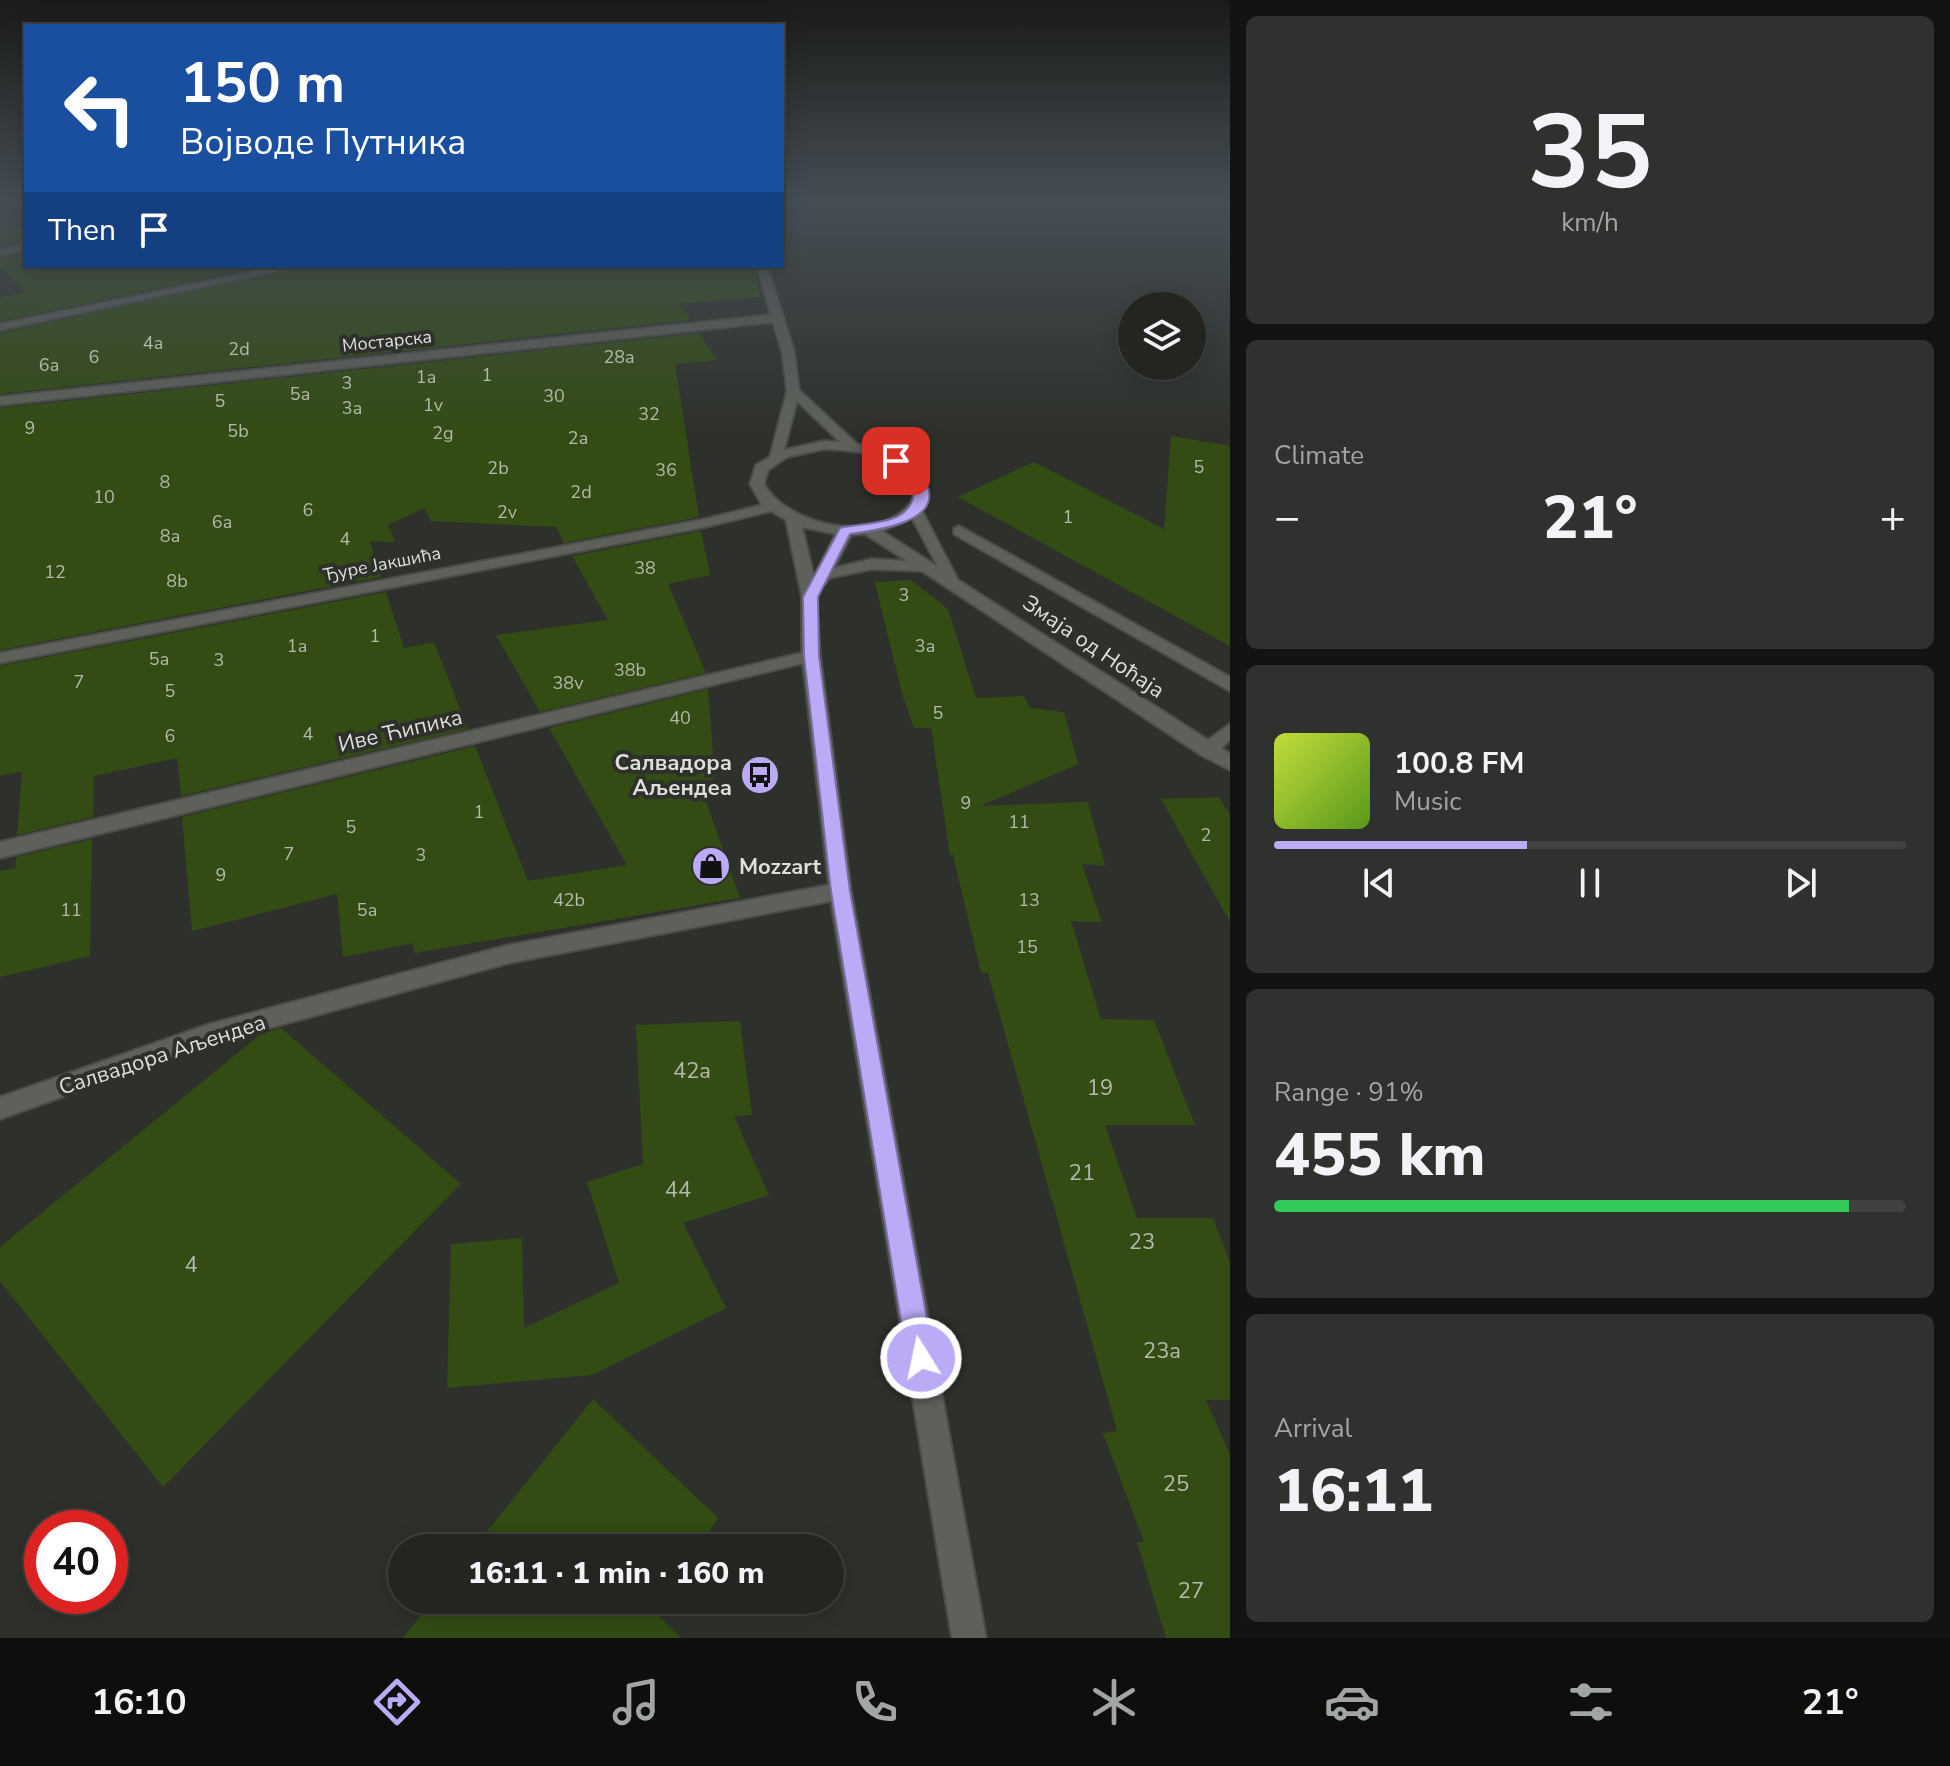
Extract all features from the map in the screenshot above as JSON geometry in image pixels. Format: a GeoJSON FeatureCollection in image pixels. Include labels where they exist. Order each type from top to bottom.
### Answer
{"type":"FeatureCollection","features":[{"type":"Feature","properties":{"kind":"street"},"geometry":{"type":"LineString","coordinates":[[0,327],[245,276]]}},
{"type":"Feature","properties":{"kind":"street"},"geometry":{"type":"LineString","coordinates":[[765,276],[788,351],[793,391],[776,456]]}},
{"type":"Feature","properties":{"kind":"street","name":"Мостарска"},"geometry":{"type":"LineString","coordinates":[[0,401],[777,318]]}},
{"type":"Feature","properties":{"kind":"street"},"geometry":{"type":"LineString","coordinates":[[793,391],[853,447]]}},
{"type":"Feature","properties":{"kind":"street"},"geometry":{"type":"LineString","coordinates":[[824,445],[853,447],[876,452],[912,472],[921,485],[922,498],[915,511],[892,525],[845,531],[793,520],[771,507],[759,494],[756,479],[762,466],[776,456],[798,448],[824,445]]}},
{"type":"Feature","properties":{"kind":"street","name":"Ђуре Јакшића"},"geometry":{"type":"LineString","coordinates":[[0,658],[705,523],[771,507]]}},
{"type":"Feature","properties":{"kind":"street","name":"Змаја од Ноћаја"},"geometry":{"type":"LineString","coordinates":[[915,511],[954,582]]}},
{"type":"Feature","properties":{"kind":"street"},"geometry":{"type":"LineString","coordinates":[[793,520],[810,597],[811,656],[840,891],[969,1638]]}},
{"type":"Feature","properties":{"kind":"street","name":"Змаја од Ноћаја"},"geometry":{"type":"LineString","coordinates":[[870,530],[1208,750],[1230,760]]}},
{"type":"Feature","properties":{"kind":"street"},"geometry":{"type":"LineString","coordinates":[[810,597],[845,531]]}},
{"type":"Feature","properties":{"kind":"street"},"geometry":{"type":"LineString","coordinates":[[959,531],[1230,685]]}},
{"type":"Feature","properties":{"kind":"street"},"geometry":{"type":"LineString","coordinates":[[822,575],[872,564],[928,566]]}},
{"type":"Feature","properties":{"kind":"street","name":"Иве Ћипика"},"geometry":{"type":"LineString","coordinates":[[0,850],[811,656]]}},
{"type":"Feature","properties":{"kind":"street"},"geometry":{"type":"LineString","coordinates":[[1208,750],[1230,730]]}},
{"type":"Feature","properties":{"kind":"street","name":"Салвадора Аљендеа"},"geometry":{"type":"LineString","coordinates":[[0,1108],[210,1034],[509,954],[840,891]]}},
{"type":"Feature","properties":{"kind":"building"},"geometry":{"type":"Polygon","coordinates":[[[10,276],[216,276],[0,321],[0,297],[25,292],[10,276]]]}},
{"type":"Feature","properties":{"kind":"building"},"geometry":{"type":"Polygon","coordinates":[[[257,276],[756,276],[760,297],[680,304],[691,320],[0,394],[0,333],[257,276]]]}},
{"type":"Feature","properties":{"kind":"building"},"geometry":{"type":"Polygon","coordinates":[[[699,333],[717,360],[675,364],[699,517],[564,543],[556,527],[431,521],[424,508],[388,525],[395,542],[370,541],[381,577],[0,650],[0,408],[699,333]]]}},
{"type":"Feature","properties":{"kind":"building"},"geometry":{"type":"Polygon","coordinates":[[[1171,436],[1230,446],[1230,646],[958,497],[1034,462],[1164,529],[1171,436]]]}},
{"type":"Feature","properties":{"kind":"building"},"geometry":{"type":"Polygon","coordinates":[[[701,531],[710,575],[668,584],[706,673],[540,712],[496,635],[608,620],[572,556],[701,531]]]}},
{"type":"Feature","properties":{"kind":"building"},"geometry":{"type":"Polygon","coordinates":[[[911,580],[948,609],[976,698],[1024,696],[1030,708],[1064,712],[1078,764],[980,806],[1088,802],[1105,866],[1082,864],[1102,922],[1071,921],[1101,1019],[1154,1020],[1195,1125],[1105,1125],[1137,1218],[1213,1218],[1230,1263],[1230,1400],[1206,1400],[1230,1455],[1230,1638],[1166,1638],[1137,1542],[1144,1542],[1103,1433],[1117,1431],[988,973],[981,973],[953,855],[950,855],[931,728],[914,728],[901,690],[875,582],[911,580]]]}},
{"type":"Feature","properties":{"kind":"building"},"geometry":{"type":"Polygon","coordinates":[[[386,592],[404,648],[434,642],[468,729],[181,796],[177,758],[94,776],[93,817],[17,835],[22,771],[0,776],[0,666],[386,592]]]}},
{"type":"Feature","properties":{"kind":"building"},"geometry":{"type":"Polygon","coordinates":[[[708,689],[715,779],[700,784],[740,898],[414,953],[413,943],[343,957],[337,894],[192,931],[182,817],[475,746],[528,881],[627,865],[549,728],[708,689]]]}},
{"type":"Feature","properties":{"kind":"building"},"geometry":{"type":"Polygon","coordinates":[[[1219,797],[1230,815],[1230,922],[1161,799],[1219,797]]]}},
{"type":"Feature","properties":{"kind":"building"},"geometry":{"type":"Polygon","coordinates":[[[92,839],[90,956],[0,977],[0,871],[15,868],[16,857],[92,839]]]}},
{"type":"Feature","properties":{"kind":"building"},"geometry":{"type":"Polygon","coordinates":[[[740,1021],[752,1115],[734,1116],[769,1195],[683,1223],[726,1308],[592,1375],[447,1388],[451,1244],[522,1238],[524,1328],[619,1283],[587,1182],[643,1164],[636,1025],[740,1021]]]}},
{"type":"Feature","properties":{"kind":"building"},"geometry":{"type":"Polygon","coordinates":[[[281,1028],[461,1184],[163,1487],[0,1281],[0,1247],[262,1033],[281,1028]]]}},
{"type":"Feature","properties":{"kind":"building"},"geometry":{"type":"Polygon","coordinates":[[[593,1399],[718,1518],[707,1534],[485,1534],[593,1399]]]}},
{"type":"Feature","properties":{"kind":"building"},"geometry":{"type":"Polygon","coordinates":[[[422,1614],[657,1614],[681,1638],[403,1638],[422,1614]]]}},
{"type":"Feature","properties":{"kind":"place","name":"Салвадора Аљендеа"},"geometry":{"type":"Point","coordinates":[760,775]}},
{"type":"Feature","properties":{"kind":"place","name":"Mozzart"},"geometry":{"type":"Point","coordinates":[711,866]}},
{"type":"Feature","properties":{"kind":"route"},"geometry":{"type":"LineString","coordinates":[[896,461],[912,472],[921,485],[922,498],[915,511],[892,525],[845,531],[810,597],[811,656],[840,891],[921,1358]]}}]}
